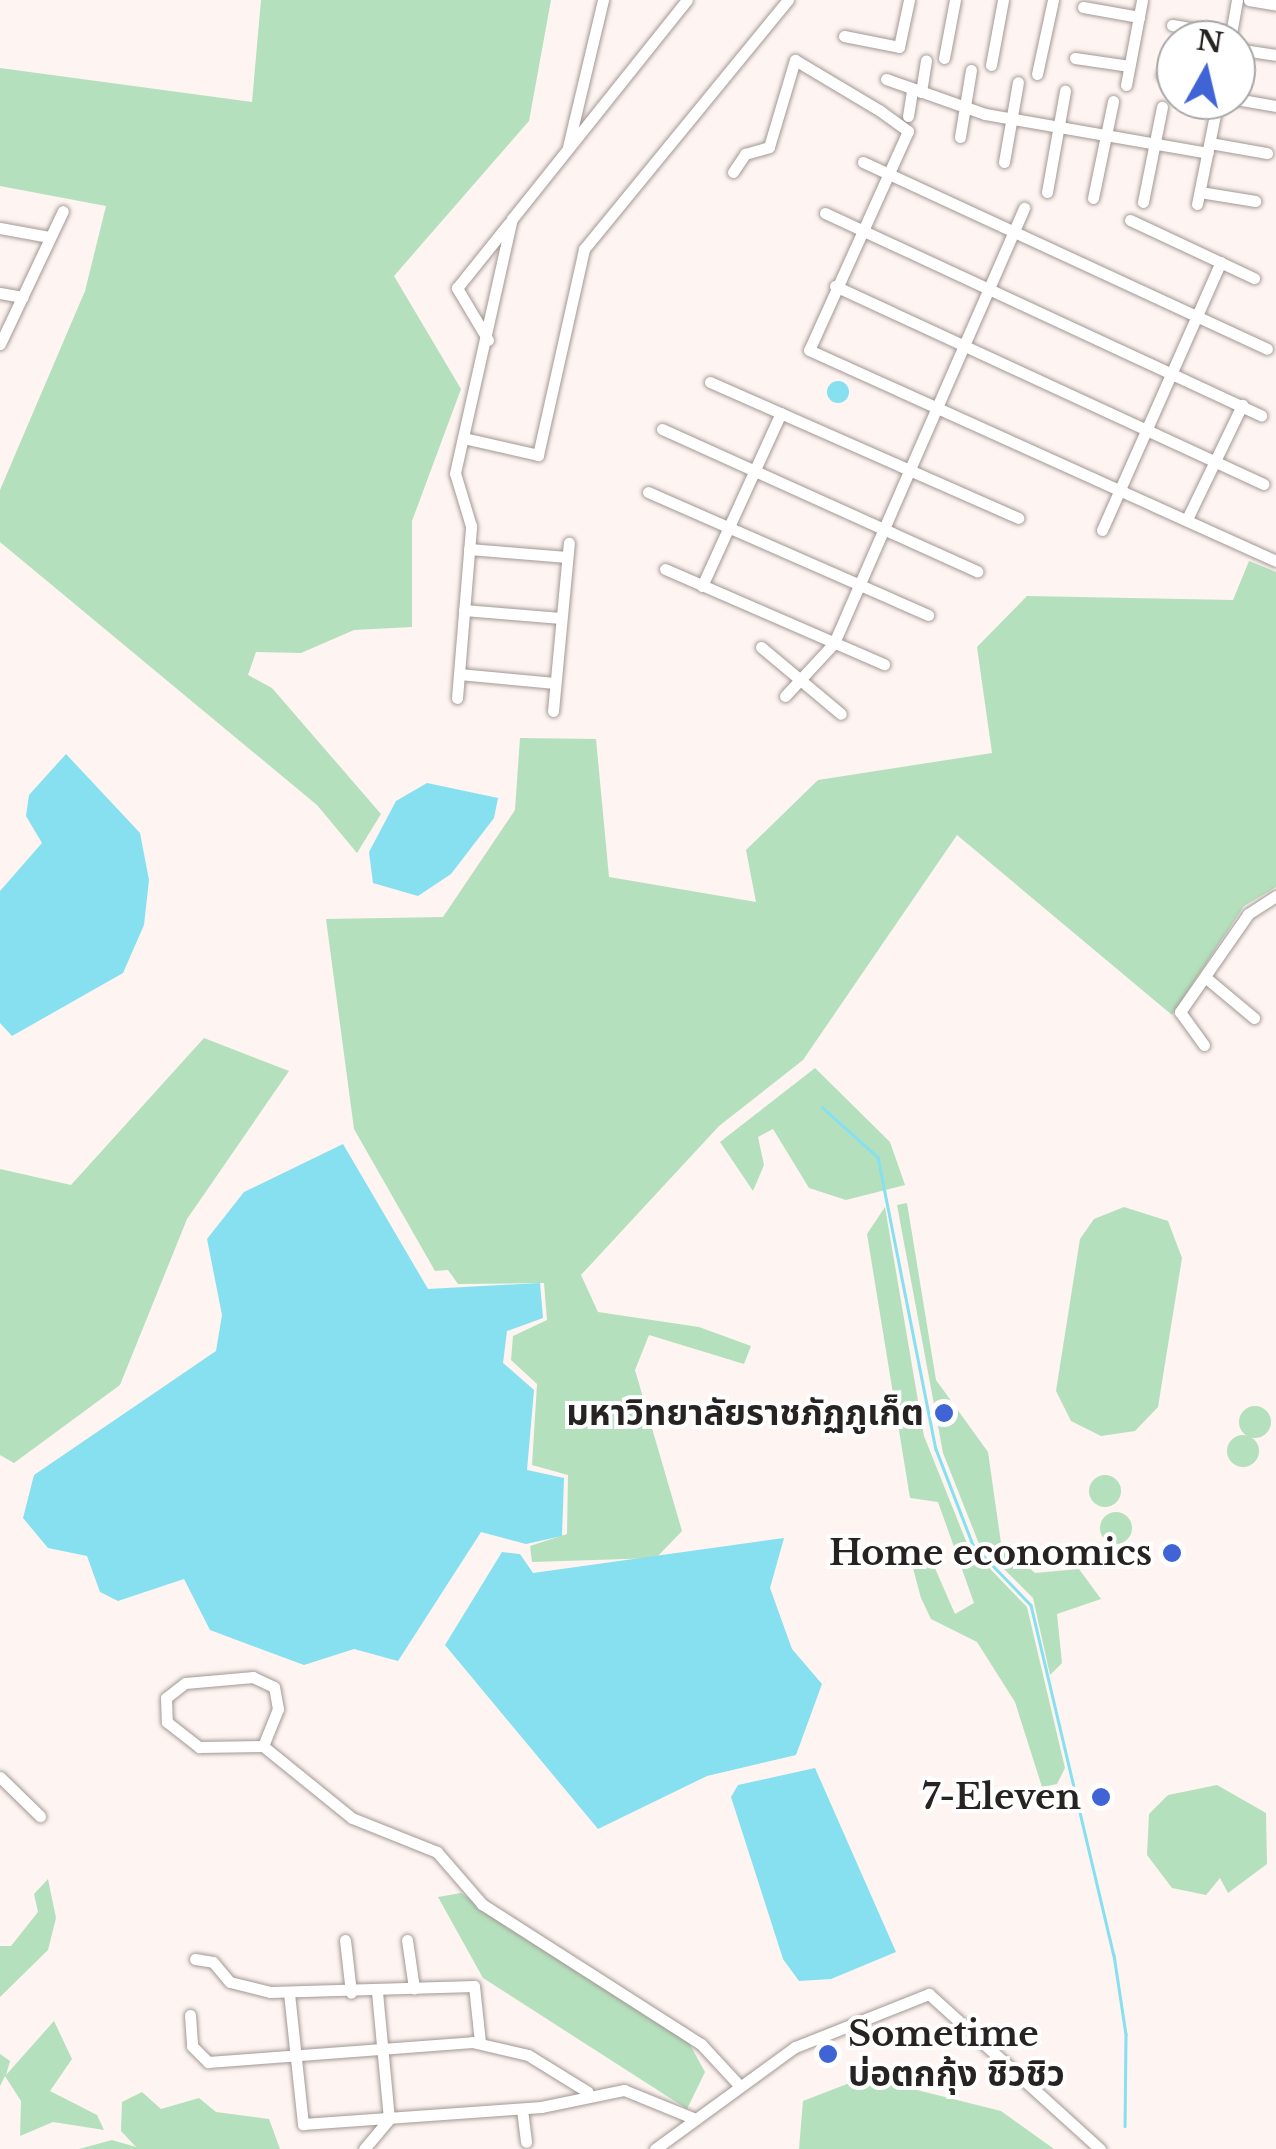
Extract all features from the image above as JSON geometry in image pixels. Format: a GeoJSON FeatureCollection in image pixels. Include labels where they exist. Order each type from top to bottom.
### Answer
{"type":"FeatureCollection","features":[{"type":"Feature","properties":{"kind":"street"},"geometry":{"type":"LineString","coordinates":[[568,150],[603,0]]}},
{"type":"Feature","properties":{"kind":"street"},"geometry":{"type":"LineString","coordinates":[[488,340],[457,288],[688,0]]}},
{"type":"Feature","properties":{"kind":"street"},"geometry":{"type":"LineString","coordinates":[[844,36],[898,48],[909,0]]}},
{"type":"Feature","properties":{"kind":"street"},"geometry":{"type":"LineString","coordinates":[[944,58],[956,0]]}},
{"type":"Feature","properties":{"kind":"street"},"geometry":{"type":"LineString","coordinates":[[991,65],[1003,0]]}},
{"type":"Feature","properties":{"kind":"street"},"geometry":{"type":"LineString","coordinates":[[1038,74],[1053,0]]}},
{"type":"Feature","properties":{"kind":"street"},"geometry":{"type":"LineString","coordinates":[[1126,84],[1142,0]]}},
{"type":"Feature","properties":{"kind":"street"},"geometry":{"type":"LineString","coordinates":[[1250,0],[1276,5]]}},
{"type":"Feature","properties":{"kind":"street"},"geometry":{"type":"LineString","coordinates":[[464,438],[538,455],[584,249],[783,2]]}},
{"type":"Feature","properties":{"kind":"street"},"geometry":{"type":"LineString","coordinates":[[1083,7],[1138,17]]}},
{"type":"Feature","properties":{"kind":"street"},"geometry":{"type":"LineString","coordinates":[[1074,58],[1129,66]]}},
{"type":"Feature","properties":{"kind":"street"},"geometry":{"type":"LineString","coordinates":[[734,172],[746,154],[768,147],[796,60],[908,131],[809,350],[1276,560]]}},
{"type":"Feature","properties":{"kind":"street"},"geometry":{"type":"LineString","coordinates":[[908,116],[926,60]]}},
{"type":"Feature","properties":{"kind":"street"},"geometry":{"type":"LineString","coordinates":[[960,137],[971,70]]}},
{"type":"Feature","properties":{"kind":"street"},"geometry":{"type":"LineString","coordinates":[[886,79],[917,92],[1012,118],[1155,146],[1267,152]]}},
{"type":"Feature","properties":{"kind":"street"},"geometry":{"type":"LineString","coordinates":[[1004,162],[1018,82]]}},
{"type":"Feature","properties":{"kind":"street"},"geometry":{"type":"LineString","coordinates":[[1047,192],[1064,90]]}},
{"type":"Feature","properties":{"kind":"street"},"geometry":{"type":"LineString","coordinates":[[1093,198],[1113,101]]}},
{"type":"Feature","properties":{"kind":"street"},"geometry":{"type":"LineString","coordinates":[[1143,202],[1160,120]]}},
{"type":"Feature","properties":{"kind":"street"},"geometry":{"type":"LineString","coordinates":[[1214,120],[1198,198],[1255,201]]}},
{"type":"Feature","properties":{"kind":"street"},"geometry":{"type":"LineString","coordinates":[[863,162],[1267,349]]}},
{"type":"Feature","properties":{"kind":"street"},"geometry":{"type":"LineString","coordinates":[[785,696],[834,643],[1024,208]]}},
{"type":"Feature","properties":{"kind":"street"},"geometry":{"type":"LineString","coordinates":[[0,344],[63,211]]}},
{"type":"Feature","properties":{"kind":"street"},"geometry":{"type":"LineString","coordinates":[[825,213],[1261,415]]}},
{"type":"Feature","properties":{"kind":"street"},"geometry":{"type":"LineString","coordinates":[[457,698],[470,549],[455,473],[512,220]]}},
{"type":"Feature","properties":{"kind":"street"},"geometry":{"type":"LineString","coordinates":[[1130,220],[1254,278]]}},
{"type":"Feature","properties":{"kind":"street"},"geometry":{"type":"LineString","coordinates":[[0,228],[49,237]]}},
{"type":"Feature","properties":{"kind":"street"},"geometry":{"type":"LineString","coordinates":[[1102,530],[1221,262]]}},
{"type":"Feature","properties":{"kind":"street"},"geometry":{"type":"LineString","coordinates":[[835,286],[1263,484]]}},
{"type":"Feature","properties":{"kind":"street"},"geometry":{"type":"LineString","coordinates":[[0,293],[22,297]]}},
{"type":"Feature","properties":{"kind":"street"},"geometry":{"type":"LineString","coordinates":[[710,382],[1018,518]]}},
{"type":"Feature","properties":{"kind":"street"},"geometry":{"type":"LineString","coordinates":[[1187,519],[1242,406]]}},
{"type":"Feature","properties":{"kind":"street"},"geometry":{"type":"LineString","coordinates":[[702,586],[781,414]]}},
{"type":"Feature","properties":{"kind":"street"},"geometry":{"type":"LineString","coordinates":[[662,429],[977,571]]}},
{"type":"Feature","properties":{"kind":"street"},"geometry":{"type":"LineString","coordinates":[[648,492],[928,615]]}},
{"type":"Feature","properties":{"kind":"street"},"geometry":{"type":"LineString","coordinates":[[470,549],[568,550],[552,711]]}},
{"type":"Feature","properties":{"kind":"street"},"geometry":{"type":"LineString","coordinates":[[664,569],[884,664]]}},
{"type":"Feature","properties":{"kind":"street"},"geometry":{"type":"LineString","coordinates":[[464,610],[562,618]]}},
{"type":"Feature","properties":{"kind":"street"},"geometry":{"type":"LineString","coordinates":[[761,647],[841,714]]}},
{"type":"Feature","properties":{"kind":"street"},"geometry":{"type":"LineString","coordinates":[[459,674],[555,684]]}},
{"type":"Feature","properties":{"kind":"street"},"geometry":{"type":"LineString","coordinates":[[1204,1045],[1179,1016],[1248,914],[1276,896]]}},
{"type":"Feature","properties":{"kind":"street"},"geometry":{"type":"LineString","coordinates":[[1205,977],[1254,1018]]}},
{"type":"Feature","properties":{"kind":"street"},"geometry":{"type":"LineString","coordinates":[[263,1746],[278,1709],[264,1682],[221,1676],[185,1682],[166,1698],[167,1722],[199,1747],[263,1746],[352,1818],[437,1852],[482,1904],[701,2044],[738,2084]]}},
{"type":"Feature","properties":{"kind":"street"},"geometry":{"type":"LineString","coordinates":[[0,1777],[40,1816]]}},
{"type":"Feature","properties":{"kind":"street"},"geometry":{"type":"LineString","coordinates":[[345,1940],[351,1993]]}},
{"type":"Feature","properties":{"kind":"street"},"geometry":{"type":"LineString","coordinates":[[407,1940],[414,1988]]}},
{"type":"Feature","properties":{"kind":"street"},"geometry":{"type":"LineString","coordinates":[[195,1958],[244,1988],[289,1993],[474,1986],[480,2042]]}},
{"type":"Feature","properties":{"kind":"street"},"geometry":{"type":"LineString","coordinates":[[364,2149],[389,2119],[377,1992]]}},
{"type":"Feature","properties":{"kind":"street"},"geometry":{"type":"LineString","coordinates":[[289,1993],[304,2124],[522,2109],[588,2092],[624,2090],[692,2118]]}},
{"type":"Feature","properties":{"kind":"street"},"geometry":{"type":"LineString","coordinates":[[655,2149],[738,2084],[794,2048],[929,1994],[1100,2149]]}},
{"type":"Feature","properties":{"kind":"street"},"geometry":{"type":"LineString","coordinates":[[190,2016],[192,2046],[208,2062],[480,2042],[528,2054],[588,2092]]}},
{"type":"Feature","properties":{"kind":"street"},"geometry":{"type":"LineString","coordinates":[[522,2109],[526,2142]]}},
{"type":"Feature","properties":{"kind":"green space"},"geometry":{"type":"Polygon","coordinates":[[[261,0],[551,0],[529,121],[394,276],[461,389],[412,521],[412,627],[354,630],[301,653],[256,652],[248,675],[272,688],[381,814],[357,853],[317,805],[0,542],[0,490],[85,291],[106,206],[0,186],[0,68],[252,102],[261,0]]]}},
{"type":"Feature","properties":{"kind":"green space"},"geometry":{"type":"Polygon","coordinates":[[[1249,561],[1276,572],[1276,887],[1244,906],[1172,1015],[957,835],[803,1060],[719,1126],[581,1275],[598,1312],[699,1327],[751,1346],[744,1364],[649,1335],[635,1370],[682,1531],[656,1558],[532,1562],[530,1546],[567,1534],[568,1475],[532,1465],[537,1384],[511,1360],[513,1336],[547,1320],[544,1283],[458,1284],[448,1270],[435,1271],[354,1129],[326,919],[443,917],[515,810],[520,738],[596,739],[609,877],[756,902],[746,850],[818,780],[992,753],[977,647],[1027,596],[1233,600],[1249,561]]]}},
{"type":"Feature","properties":{"kind":"green space"},"geometry":{"type":"Polygon","coordinates":[[[204,1038],[289,1071],[187,1219],[120,1385],[14,1463],[0,1455],[0,1169],[71,1185],[204,1038]]]}},
{"type":"Feature","properties":{"kind":"green space"},"geometry":{"type":"Polygon","coordinates":[[[815,1068],[890,1142],[905,1185],[846,1200],[809,1188],[773,1129],[758,1137],[764,1165],[753,1191],[720,1142],[815,1068]]]}},
{"type":"Feature","properties":{"kind":"green space"},"geometry":{"type":"Polygon","coordinates":[[[907,1203],[936,1380],[988,1452],[1001,1543],[1035,1573],[1079,1569],[1101,1599],[1057,1614],[1062,1663],[1050,1675],[1033,1598],[979,1544],[943,1453],[897,1205],[907,1203]]]}},
{"type":"Feature","properties":{"kind":"green space"},"geometry":{"type":"Polygon","coordinates":[[[885,1207],[924,1436],[968,1546],[1027,1607],[1065,1768],[1057,1784],[1042,1787],[1015,1702],[977,1642],[931,1619],[921,1598],[910,1557],[934,1566],[955,1614],[974,1603],[938,1502],[910,1498],[867,1234],[885,1207]]]}},
{"type":"Feature","properties":{"kind":"green space"},"geometry":{"type":"Polygon","coordinates":[[[1124,1207],[1168,1221],[1182,1258],[1158,1407],[1135,1431],[1101,1436],[1071,1421],[1056,1391],[1080,1239],[1094,1219],[1124,1207]]]}},
{"type":"Feature","properties":{"kind":"green space"},"geometry":{"type":"Polygon","coordinates":[[[1255,1406],[1267,1410],[1271,1422],[1267,1434],[1255,1438],[1243,1434],[1239,1422],[1243,1410],[1255,1406]]]}},
{"type":"Feature","properties":{"kind":"green space"},"geometry":{"type":"Polygon","coordinates":[[[1243,1435],[1255,1439],[1259,1451],[1255,1463],[1243,1467],[1231,1463],[1227,1451],[1231,1439],[1243,1435]]]}},
{"type":"Feature","properties":{"kind":"green space"},"geometry":{"type":"Polygon","coordinates":[[[1105,1475],[1117,1479],[1121,1491],[1117,1503],[1105,1507],[1093,1503],[1089,1491],[1093,1479],[1105,1475]]]}},
{"type":"Feature","properties":{"kind":"green space"},"geometry":{"type":"Polygon","coordinates":[[[1116,1512],[1128,1516],[1132,1528],[1128,1540],[1116,1544],[1104,1540],[1100,1528],[1104,1516],[1116,1512]]]}},
{"type":"Feature","properties":{"kind":"green space"},"geometry":{"type":"Polygon","coordinates":[[[1217,1785],[1266,1813],[1267,1864],[1228,1893],[1220,1878],[1206,1895],[1172,1888],[1147,1855],[1149,1814],[1168,1795],[1217,1785]]]}},
{"type":"Feature","properties":{"kind":"green space"},"geometry":{"type":"Polygon","coordinates":[[[48,1879],[56,1918],[48,1950],[0,1997],[0,1946],[11,1946],[38,1912],[34,1894],[48,1879]]]}},
{"type":"Feature","properties":{"kind":"green space"},"geometry":{"type":"Polygon","coordinates":[[[461,1893],[689,2043],[705,2072],[687,2109],[483,1978],[438,1897],[461,1893]]]}},
{"type":"Feature","properties":{"kind":"green space"},"geometry":{"type":"Polygon","coordinates":[[[54,2021],[72,2059],[50,2091],[97,2115],[104,2130],[53,2122],[20,2136],[21,2101],[5,2076],[0,2086],[0,2054],[10,2061],[6,2075],[54,2021]]]}},
{"type":"Feature","properties":{"kind":"green space"},"geometry":{"type":"Polygon","coordinates":[[[865,2077],[1001,2111],[1054,2149],[799,2149],[803,2101],[865,2077]]]}},
{"type":"Feature","properties":{"kind":"green space"},"geometry":{"type":"Polygon","coordinates":[[[142,2092],[161,2109],[199,2098],[216,2112],[269,2119],[280,2149],[79,2149],[112,2140],[136,2147],[121,2131],[122,2102],[142,2092]]]}},
{"type":"Feature","properties":{"kind":"water"},"geometry":{"type":"Polygon","coordinates":[[[838,381],[846,384],[846,400],[838,403],[830,400],[827,392],[830,384],[838,381]]]}},
{"type":"Feature","properties":{"kind":"water"},"geometry":{"type":"Polygon","coordinates":[[[66,754],[140,833],[149,880],[144,925],[123,973],[12,1036],[0,1023],[0,891],[42,843],[26,816],[29,795],[66,754]]]}},
{"type":"Feature","properties":{"kind":"water"},"geometry":{"type":"Polygon","coordinates":[[[427,783],[498,798],[494,818],[451,874],[418,896],[373,883],[369,852],[396,801],[427,783]]]}},
{"type":"Feature","properties":{"kind":"water"},"geometry":{"type":"Polygon","coordinates":[[[343,1144],[428,1289],[540,1283],[543,1318],[507,1331],[503,1363],[534,1390],[527,1470],[564,1478],[562,1536],[526,1544],[481,1532],[398,1661],[354,1649],[304,1665],[210,1630],[184,1579],[118,1601],[100,1592],[87,1556],[48,1548],[23,1518],[34,1475],[216,1351],[222,1315],[207,1239],[244,1192],[343,1144]]]}},
{"type":"Feature","properties":{"kind":"water"},"geometry":{"type":"Polygon","coordinates":[[[784,1538],[770,1588],[792,1649],[822,1684],[796,1755],[707,1776],[598,1829],[445,1645],[502,1552],[520,1554],[533,1573],[784,1538]]]}},
{"type":"Feature","properties":{"kind":"water"},"geometry":{"type":"Polygon","coordinates":[[[815,1768],[896,1952],[831,1979],[799,1981],[783,1959],[731,1797],[738,1785],[815,1768]]]}},
{"type":"Feature","properties":{"kind":"waterway"},"geometry":{"type":"LineString","coordinates":[[822,1107],[878,1157],[936,1449],[973,1545],[1031,1605],[1114,1955],[1126,2034],[1125,2126]]}},
{"type":"Feature","properties":{"kind":"place","name":"มหาวิทยาลัยราชภัฏภูเก็ต"},"geometry":{"type":"Point","coordinates":[944,1413]}},
{"type":"Feature","properties":{"kind":"place","name":"Home economics"},"geometry":{"type":"Point","coordinates":[1172,1553]}},
{"type":"Feature","properties":{"kind":"place","name":"7-Eleven"},"geometry":{"type":"Point","coordinates":[1101,1797]}},
{"type":"Feature","properties":{"kind":"place","name":"Sometime บ่อตกกุ้ง ชิวชิว"},"geometry":{"type":"Point","coordinates":[828,2054]}}]}
